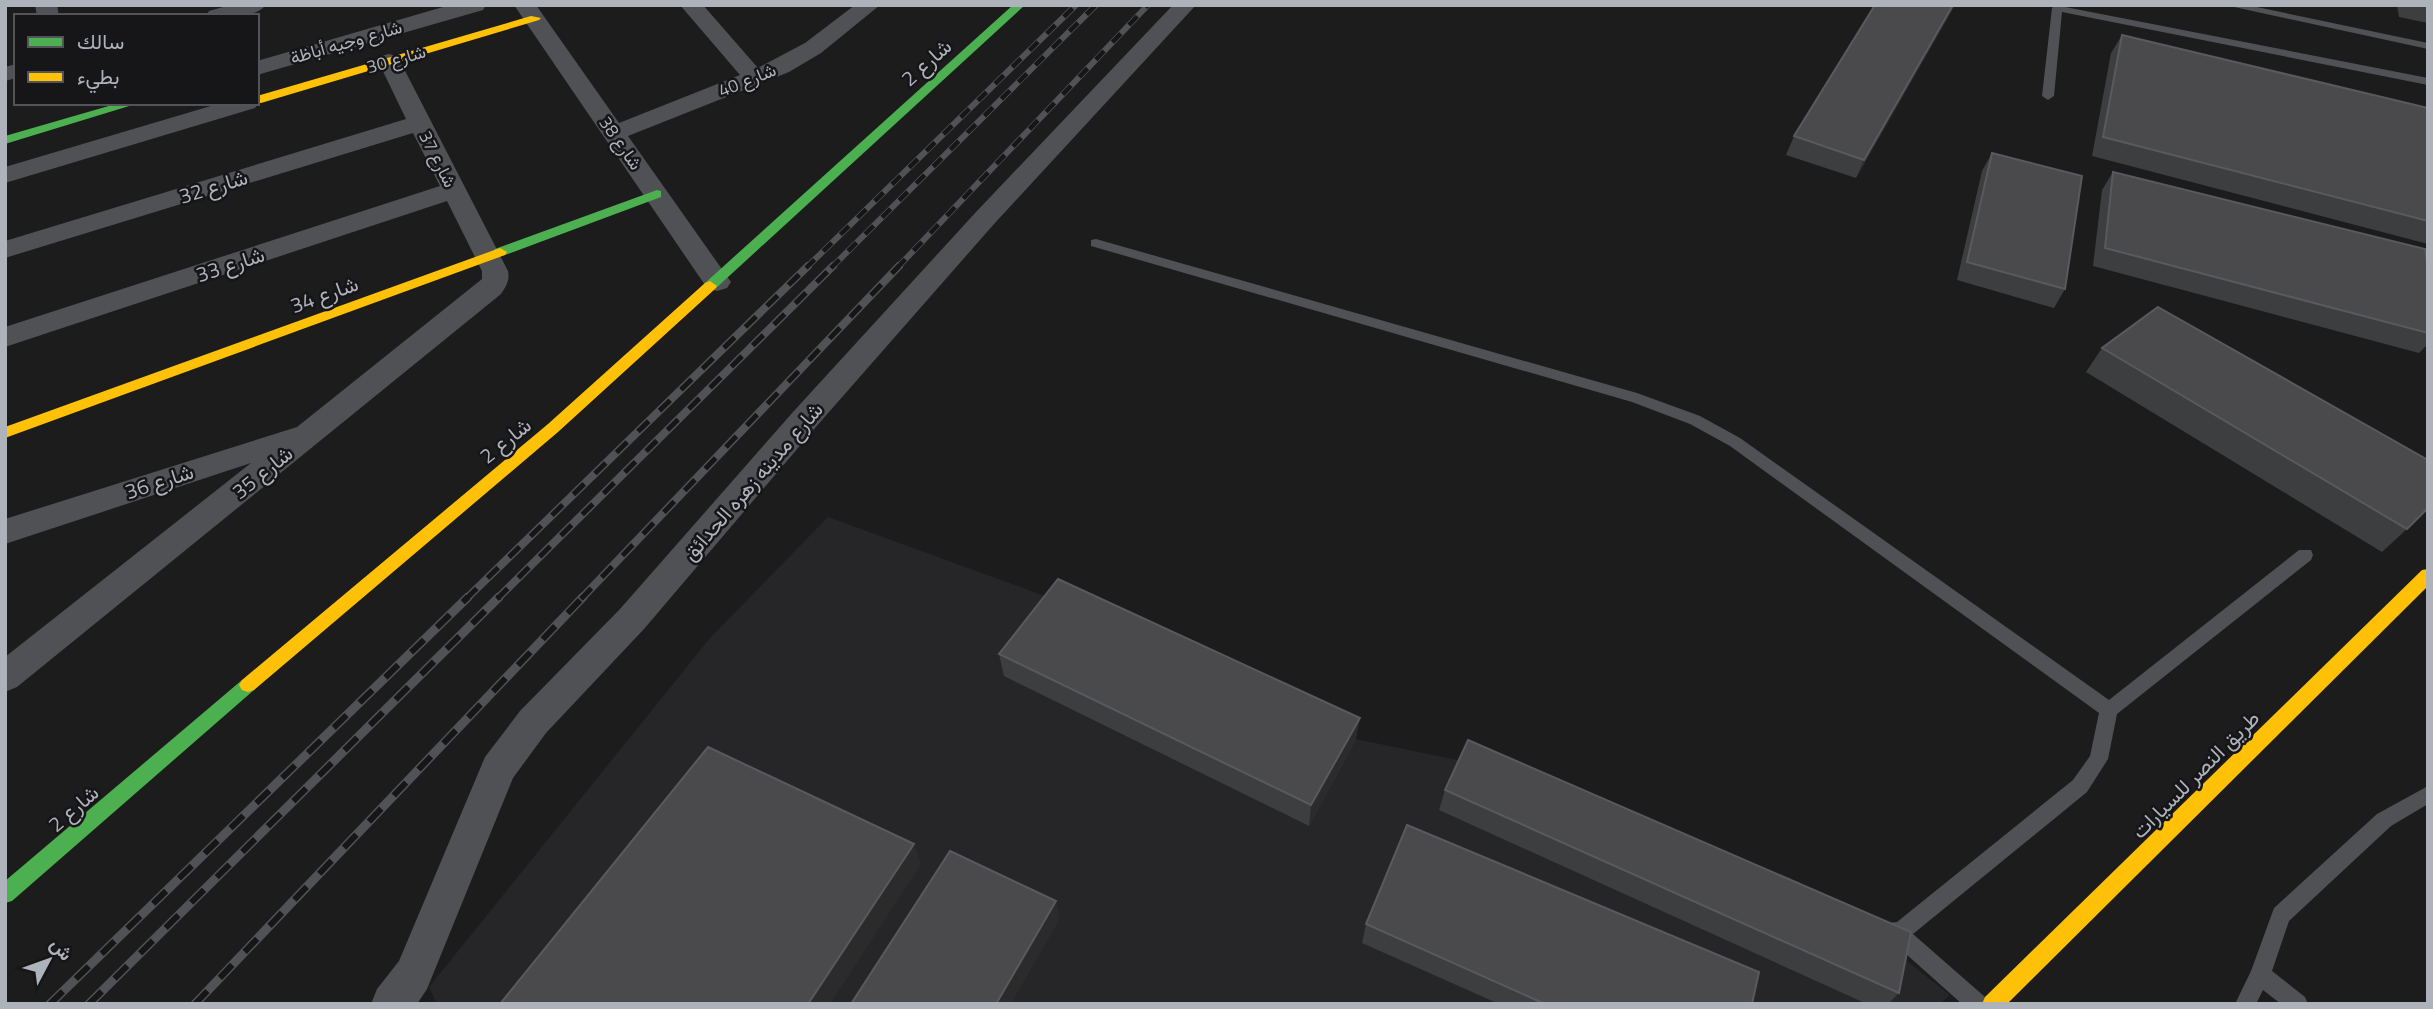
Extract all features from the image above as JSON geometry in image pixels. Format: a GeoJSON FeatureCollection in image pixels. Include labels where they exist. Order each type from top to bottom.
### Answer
{"type":"FeatureCollection","features":[{"type":"Feature","properties":{"kind":"street"},"geometry":{"type":"LineString","coordinates":[[224,14],[255,5]]}},
{"type":"Feature","properties":{"kind":"street","name":"شارع وجيه أباظة"},"geometry":{"type":"LineString","coordinates":[[259,67],[475,5]]}},
{"type":"Feature","properties":{"kind":"street"},"geometry":{"type":"LineString","coordinates":[[691,5],[755,78]]}},
{"type":"Feature","properties":{"kind":"street","name":"شارع 40"},"geometry":{"type":"LineString","coordinates":[[614,132],[755,78],[813,48],[869,5]]}},
{"type":"Feature","properties":{"kind":"street","name":"شارع 2"},"geometry":{"type":"LineString","coordinates":[[5,894],[332,612],[553,428],[1020,5]]}},
{"type":"Feature","properties":{"kind":"street","name":"شارع مدينه زهره الحدائق"},"geometry":{"type":"LineString","coordinates":[[392,1004],[413,975],[498,769],[533,722],[632,619],[812,410],[985,218],[1185,5]]}},
{"type":"Feature","properties":{"kind":"street","name":"شارع 38"},"geometry":{"type":"LineString","coordinates":[[530,12],[717,282]]}},
{"type":"Feature","properties":{"kind":"street","name":"شارع 30"},"geometry":{"type":"LineString","coordinates":[[259,99],[389,61],[530,12]]}},
{"type":"Feature","properties":{"kind":"street","name":"شارع 37"},"geometry":{"type":"LineString","coordinates":[[389,61],[486,256]]}},
{"type":"Feature","properties":{"kind":"street"},"geometry":{"type":"LineString","coordinates":[[5,140],[126,105]]}},
{"type":"Feature","properties":{"kind":"street"},"geometry":{"type":"LineString","coordinates":[[5,175],[240,105]]}},
{"type":"Feature","properties":{"kind":"street","name":"شارع 32"},"geometry":{"type":"LineString","coordinates":[[5,250],[420,123]]}},
{"type":"Feature","properties":{"kind":"street","name":"شارع 33"},"geometry":{"type":"LineString","coordinates":[[5,337],[454,190]]}},
{"type":"Feature","properties":{"kind":"street","name":"شارع 34"},"geometry":{"type":"LineString","coordinates":[[5,433],[657,194]]}},
{"type":"Feature","properties":{"kind":"street","name":"شارع 35"},"geometry":{"type":"LineString","coordinates":[[5,677],[491,288],[496,279],[495,271],[486,256]]}},
{"type":"Feature","properties":{"kind":"street","name":"شارع 36"},"geometry":{"type":"LineString","coordinates":[[5,531],[313,431]]}},
{"type":"Feature","properties":{"kind":"street","name":"طريق النصر للسيارات"},"geometry":{"type":"LineString","coordinates":[[1992,1004],[2428,575]]}},
{"type":"Feature","properties":{"kind":"lane"},"geometry":{"type":"LineString","coordinates":[[2230,5],[2428,46]]}},
{"type":"Feature","properties":{"kind":"lane"},"geometry":{"type":"LineString","coordinates":[[2048,96],[2056,7],[2428,82]]}},
{"type":"Feature","properties":{"kind":"lane"},"geometry":{"type":"LineString","coordinates":[[1096,243],[1637,398],[1695,420],[1735,442],[2109,710]]}},
{"type":"Feature","properties":{"kind":"lane"},"geometry":{"type":"LineString","coordinates":[[1900,932],[2080,786],[2098,759],[2109,710],[2305,555]]}},
{"type":"Feature","properties":{"kind":"lane"},"geometry":{"type":"LineString","coordinates":[[2245,1004],[2260,975],[2281,915],[2384,820],[2428,793]]}},
{"type":"Feature","properties":{"kind":"lane"},"geometry":{"type":"LineString","coordinates":[[1874,922],[1900,932],[1978,1004]]}},
{"type":"Feature","properties":{"kind":"lane"},"geometry":{"type":"LineString","coordinates":[[2260,975],[2298,1004]]}},
{"type":"Feature","properties":{"kind":"shaded area"},"geometry":{"type":"Polygon","coordinates":[[[828,517],[1061,602],[1356,739],[1462,761],[1893,950],[1950,995],[1940,1004],[437,1004],[429,987],[710,638],[828,517]]]}},
{"type":"Feature","properties":{"kind":"building"},"geometry":{"type":"Polygon","coordinates":[[[1875,5],[1953,5],[1864,160],[1794,136],[1875,5]]]}},
{"type":"Feature","properties":{"kind":"building"},"geometry":{"type":"Polygon","coordinates":[[[2122,35],[2428,108],[2428,221],[2103,137],[2122,35]]]}},
{"type":"Feature","properties":{"kind":"building"},"geometry":{"type":"Polygon","coordinates":[[[1992,153],[2082,176],[2065,289],[1967,262],[1992,153]]]}},
{"type":"Feature","properties":{"kind":"building"},"geometry":{"type":"Polygon","coordinates":[[[2113,172],[2425,249],[2428,270],[2428,333],[2105,248],[2113,172]]]}},
{"type":"Feature","properties":{"kind":"building"},"geometry":{"type":"Polygon","coordinates":[[[2158,307],[2428,460],[2428,508],[2407,529],[2102,348],[2158,307]]]}},
{"type":"Feature","properties":{"kind":"building"},"geometry":{"type":"Polygon","coordinates":[[[1058,579],[1360,718],[1311,805],[999,654],[1058,579]]]}},
{"type":"Feature","properties":{"kind":"building"},"geometry":{"type":"Polygon","coordinates":[[[1468,740],[1911,932],[1899,993],[1445,790],[1468,740]]]}},
{"type":"Feature","properties":{"kind":"building"},"geometry":{"type":"Polygon","coordinates":[[[708,747],[914,844],[808,1004],[500,1004],[708,747]]]}},
{"type":"Feature","properties":{"kind":"building"},"geometry":{"type":"Polygon","coordinates":[[[1407,825],[1759,972],[1752,1004],[1545,1004],[1366,924],[1407,825]]]}},
{"type":"Feature","properties":{"kind":"building"},"geometry":{"type":"Polygon","coordinates":[[[950,851],[1056,901],[996,1004],[851,1004],[950,851]]]}},
{"type":"Feature","properties":{"kind":"railway"},"geometry":{"type":"LineString","coordinates":[[806,268],[1076,5]]}},
{"type":"Feature","properties":{"kind":"railway"},"geometry":{"type":"LineString","coordinates":[[831,268],[1096,5]]}},
{"type":"Feature","properties":{"kind":"railway"},"geometry":{"type":"LineString","coordinates":[[897,268],[1148,5]]}},
{"type":"Feature","properties":{"kind":"railway"},"geometry":{"type":"LineString","coordinates":[[466,599],[808,266]]}},
{"type":"Feature","properties":{"kind":"railway"},"geometry":{"type":"LineString","coordinates":[[497,599],[833,266]]}},
{"type":"Feature","properties":{"kind":"railway"},"geometry":{"type":"LineString","coordinates":[[581,599],[899,266]]}},
{"type":"Feature","properties":{"kind":"railway"},"geometry":{"type":"LineString","coordinates":[[50,1004],[468,597]]}},
{"type":"Feature","properties":{"kind":"railway"},"geometry":{"type":"LineString","coordinates":[[89,1004],[499,597]]}},
{"type":"Feature","properties":{"kind":"railway"},"geometry":{"type":"LineString","coordinates":[[195,1004],[583,597]]}},
{"type":"Feature","properties":{"kind":"traffic: fast"},"geometry":{"type":"LineString","coordinates":[[710,286],[1020,5]]}},
{"type":"Feature","properties":{"kind":"traffic: fast"},"geometry":{"type":"LineString","coordinates":[[5,140],[126,105]]}},
{"type":"Feature","properties":{"kind":"traffic: fast"},"geometry":{"type":"LineString","coordinates":[[500,252],[657,194]]}},
{"type":"Feature","properties":{"kind":"traffic: fast"},"geometry":{"type":"LineString","coordinates":[[5,894],[248,685]]}},
{"type":"Feature","properties":{"kind":"traffic: slow"},"geometry":{"type":"LineString","coordinates":[[259,99],[535,18]]}},
{"type":"Feature","properties":{"kind":"traffic: slow"},"geometry":{"type":"LineString","coordinates":[[5,433],[500,252]]}},
{"type":"Feature","properties":{"kind":"traffic: slow"},"geometry":{"type":"LineString","coordinates":[[248,685],[553,428],[710,286]]}},
{"type":"Feature","properties":{"kind":"traffic: slow"},"geometry":{"type":"LineString","coordinates":[[1992,1004],[2428,575]]}}]}
